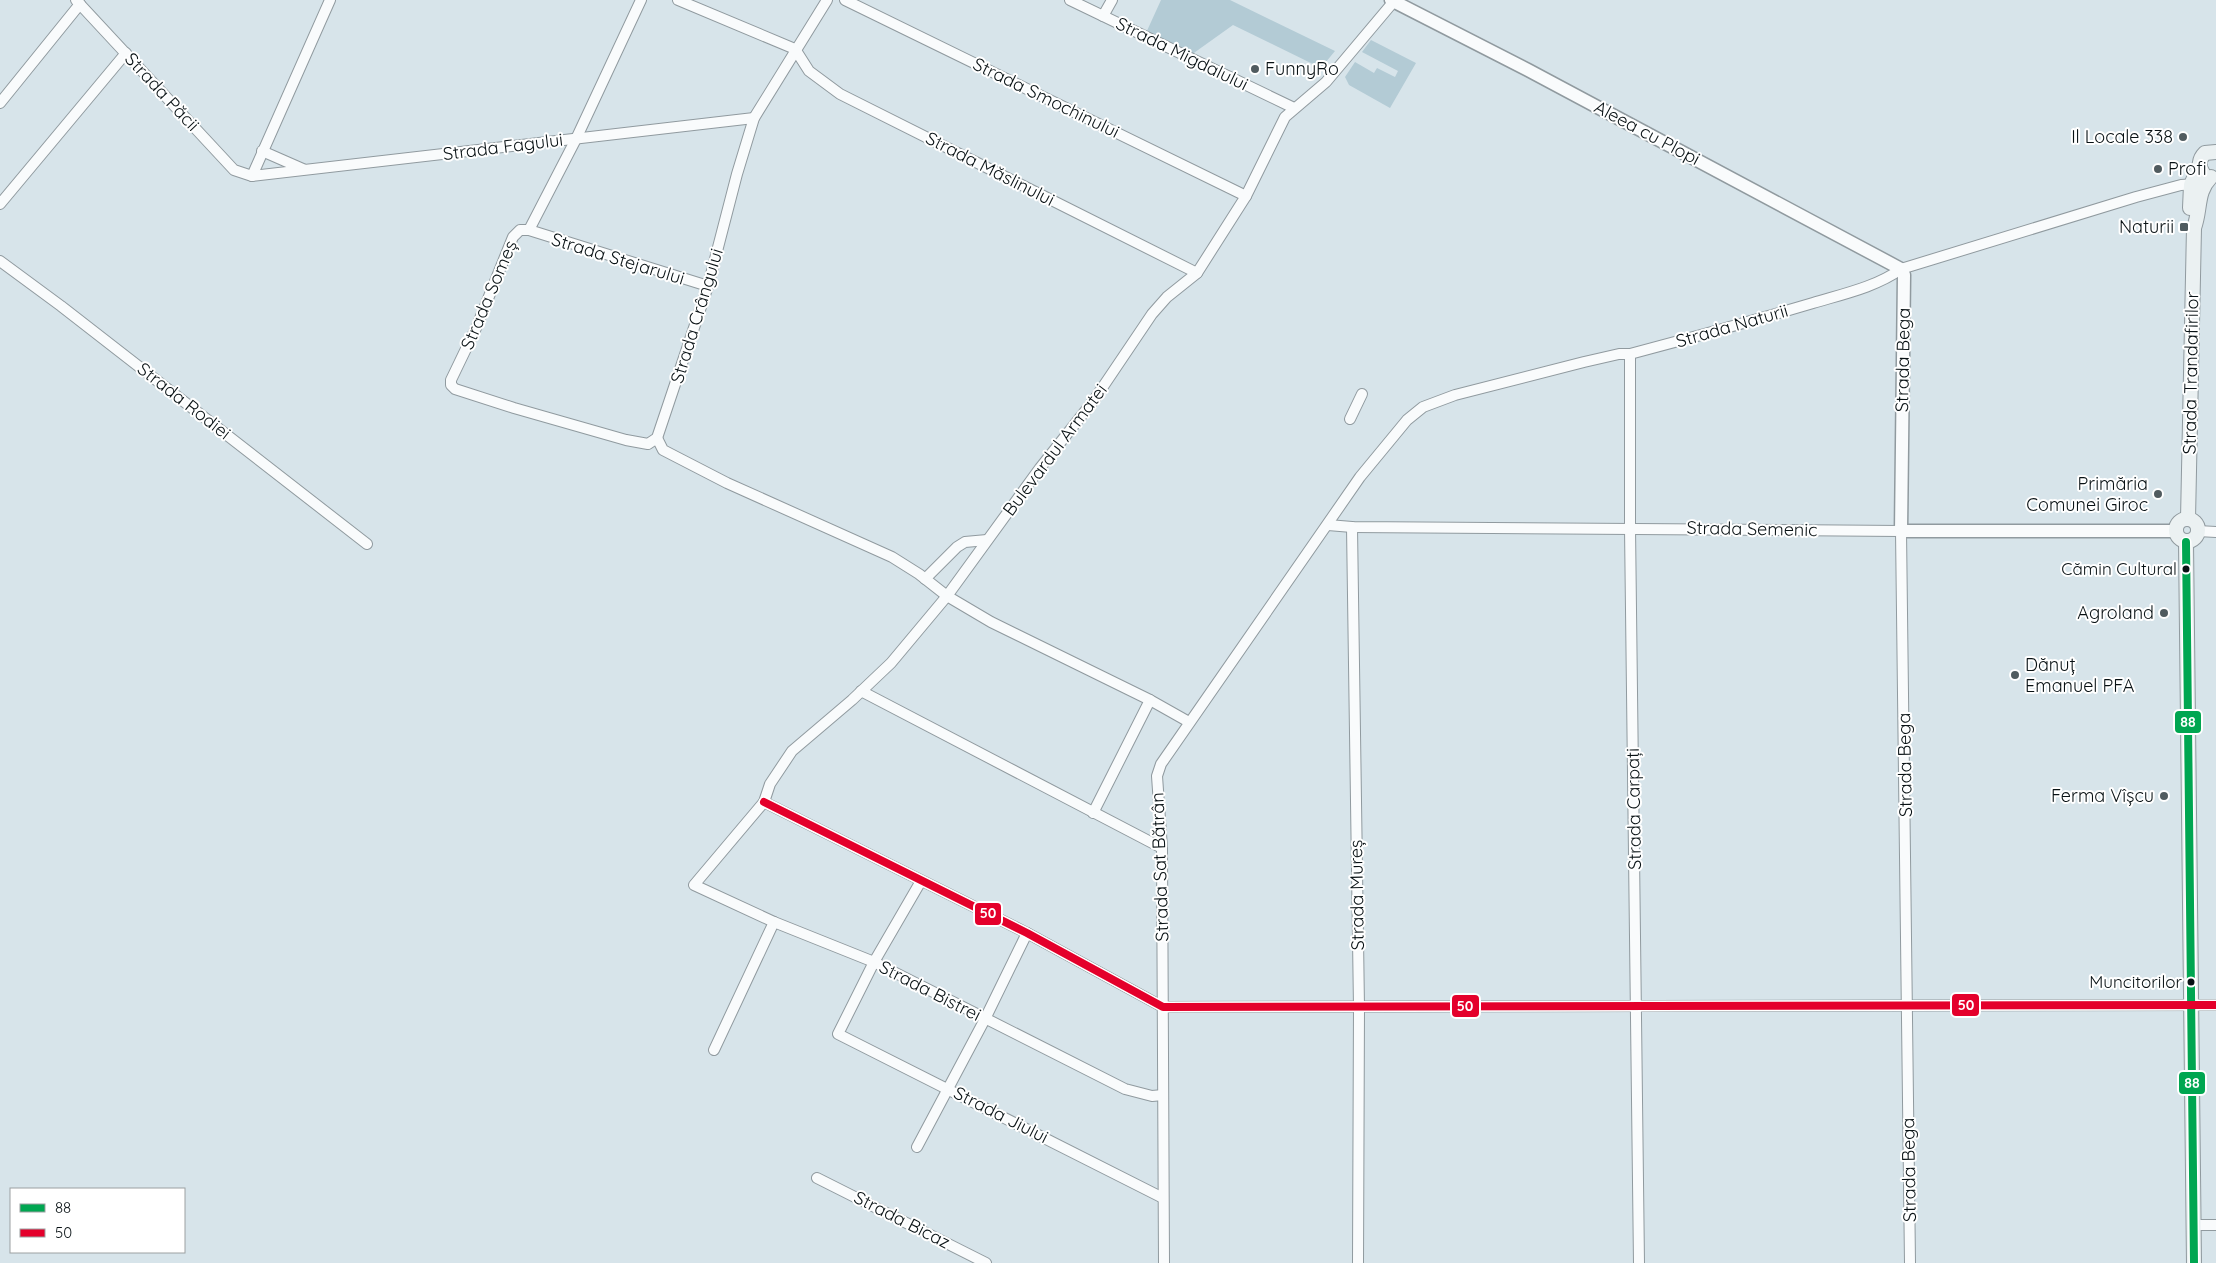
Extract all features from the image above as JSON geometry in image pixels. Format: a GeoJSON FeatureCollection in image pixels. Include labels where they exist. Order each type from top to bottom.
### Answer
{"type":"FeatureCollection","features":[{"type":"Feature","properties":{"kind":"main road","name":"Strada Trandafirilor"},"geometry":{"type":"LineString","coordinates":[[2194,228],[2190,217],[2186,185],[2206,158],[2216,139]]}},
{"type":"Feature","properties":{"kind":"main road"},"geometry":{"type":"LineString","coordinates":[[2206,158],[2203,174],[2211,178]]}},
{"type":"Feature","properties":{"kind":"main road","name":"Strada Trandafirilor"},"geometry":{"type":"LineString","coordinates":[[2188,519],[2194,228],[2198,218],[2199,196],[2211,178]]}},
{"type":"Feature","properties":{"kind":"main road"},"geometry":{"type":"LineString","coordinates":[[2188,519],[2194,522],[2198,531],[2193,540],[2186,542],[2178,537],[2176,531],[2180,521],[2188,519]]}},
{"type":"Feature","properties":{"kind":"main road"},"geometry":{"type":"LineString","coordinates":[[2186,542],[2194,1263]]}},
{"type":"Feature","properties":{"kind":"street"},"geometry":{"type":"LineString","coordinates":[[252,176],[330,0]]}},
{"type":"Feature","properties":{"kind":"street","name":"Strada Someș"},"geometry":{"type":"LineString","coordinates":[[641,0],[576,139],[529,230],[520,230],[513,237],[451,380],[451,385],[455,389],[514,408],[626,440],[648,444],[657,438]]}},
{"type":"Feature","properties":{"kind":"street"},"geometry":{"type":"LineString","coordinates":[[678,0],[795,50]]}},
{"type":"Feature","properties":{"kind":"street","name":"Strada Crângului"},"geometry":{"type":"LineString","coordinates":[[657,438],[708,286],[737,174],[754,118],[827,0]]}},
{"type":"Feature","properties":{"kind":"street","name":"Strada Smochinului"},"geometry":{"type":"LineString","coordinates":[[846,0],[1246,196]]}},
{"type":"Feature","properties":{"kind":"street","name":"Strada Migdalului"},"geometry":{"type":"LineString","coordinates":[[1070,0],[1294,108]]}},
{"type":"Feature","properties":{"kind":"street"},"geometry":{"type":"LineString","coordinates":[[1103,16],[1112,0]]}},
{"type":"Feature","properties":{"kind":"street","name":"Bulevardul Armatei"},"geometry":{"type":"LineString","coordinates":[[694,885],[764,802],[770,784],[792,750],[861,692],[903,650],[947,596],[987,540],[1094,400],[1152,314],[1166,297],[1197,273],[1246,196],[1285,117],[1326,82],[1394,0]]}},
{"type":"Feature","properties":{"kind":"street","name":"Aleea cu Plopi"},"geometry":{"type":"LineString","coordinates":[[1394,0],[1901,268]]}},
{"type":"Feature","properties":{"kind":"street"},"geometry":{"type":"LineString","coordinates":[[0,103],[78,2]]}},
{"type":"Feature","properties":{"kind":"street","name":"Strada Păcii"},"geometry":{"type":"LineString","coordinates":[[78,2],[234,170],[252,176]]}},
{"type":"Feature","properties":{"kind":"street","name":"Strada Măslinului"},"geometry":{"type":"LineString","coordinates":[[795,50],[810,71],[840,94],[1197,273]]}},
{"type":"Feature","properties":{"kind":"street"},"geometry":{"type":"LineString","coordinates":[[0,204],[126,53]]}},
{"type":"Feature","properties":{"kind":"street","name":"Strada Fagului"},"geometry":{"type":"LineString","coordinates":[[252,176],[754,118]]}},
{"type":"Feature","properties":{"kind":"street"},"geometry":{"type":"LineString","coordinates":[[262,151],[304,170]]}},
{"type":"Feature","properties":{"kind":"street","name":"Strada Naturii"},"geometry":{"type":"LineString","coordinates":[[1328,525],[1360,477],[1388,440],[1407,420],[1423,407],[1455,395],[1619,354],[1630,354],[1856,290],[1888,278],[1901,268],[2034,227],[2211,178]]}},
{"type":"Feature","properties":{"kind":"street","name":"Strada Stejarului"},"geometry":{"type":"LineString","coordinates":[[529,230],[708,286]]}},
{"type":"Feature","properties":{"kind":"street","name":"Strada Rodiei"},"geometry":{"type":"LineString","coordinates":[[0,261],[61,306],[367,544]]}},
{"type":"Feature","properties":{"kind":"street","name":"Strada Bega"},"geometry":{"type":"LineString","coordinates":[[1901,268],[1904,275],[1901,531],[1910,1263]]}},
{"type":"Feature","properties":{"kind":"street","name":"Strada Carpați"},"geometry":{"type":"LineString","coordinates":[[1630,354],[1630,528],[1639,1263]]}},
{"type":"Feature","properties":{"kind":"street"},"geometry":{"type":"LineString","coordinates":[[1350,419],[1362,394]]}},
{"type":"Feature","properties":{"kind":"street"},"geometry":{"type":"LineString","coordinates":[[657,438],[662,450],[727,483],[892,557],[947,596],[991,622],[1150,700],[1189,722]]}},
{"type":"Feature","properties":{"kind":"street","name":"Strada Semenic"},"geometry":{"type":"LineString","coordinates":[[1328,525],[1352,527],[1901,531],[2176,531]]}},
{"type":"Feature","properties":{"kind":"street","name":"Strada Sat Bătrân"},"geometry":{"type":"LineString","coordinates":[[1164,1263],[1162,848],[1157,776],[1161,764],[1189,722],[1328,525]]}},
{"type":"Feature","properties":{"kind":"street","name":"Strada Mureș"},"geometry":{"type":"LineString","coordinates":[[1352,527],[1359,1007],[1358,1263]]}},
{"type":"Feature","properties":{"kind":"street"},"geometry":{"type":"LineString","coordinates":[[2198,531],[2216,532]]}},
{"type":"Feature","properties":{"kind":"street"},"geometry":{"type":"LineString","coordinates":[[925,579],[957,547],[965,542],[987,540]]}},
{"type":"Feature","properties":{"kind":"street"},"geometry":{"type":"LineString","coordinates":[[861,692],[1162,848]]}},
{"type":"Feature","properties":{"kind":"street"},"geometry":{"type":"LineString","coordinates":[[1093,813],[1150,700]]}},
{"type":"Feature","properties":{"kind":"street"},"geometry":{"type":"LineString","coordinates":[[764,802],[1027,933],[1163,1007],[2216,1005]]}},
{"type":"Feature","properties":{"kind":"street"},"geometry":{"type":"LineString","coordinates":[[874,962],[921,881]]}},
{"type":"Feature","properties":{"kind":"street","name":"Strada Bistrei"},"geometry":{"type":"LineString","coordinates":[[694,885],[774,922],[874,962],[1125,1089],[1152,1096],[1163,1094]]}},
{"type":"Feature","properties":{"kind":"street"},"geometry":{"type":"LineString","coordinates":[[714,1050],[774,922]]}},
{"type":"Feature","properties":{"kind":"street"},"geometry":{"type":"LineString","coordinates":[[917,1147],[985,1019],[1027,933]]}},
{"type":"Feature","properties":{"kind":"street","name":"Strada Jiului"},"geometry":{"type":"LineString","coordinates":[[874,962],[838,1034],[1163,1198]]}},
{"type":"Feature","properties":{"kind":"street","name":"Strada Bicaz"},"geometry":{"type":"LineString","coordinates":[[816,1178],[986,1263]]}},
{"type":"Feature","properties":{"kind":"street"},"geometry":{"type":"LineString","coordinates":[[2194,1225],[2216,1225]]}},
{"type":"Feature","properties":{"kind":"shaded area"},"geometry":{"type":"Polygon","coordinates":[[[1161,0],[1230,0],[1335,51],[1321,68],[1233,25],[1191,55],[1146,33],[1161,0]]]}},
{"type":"Feature","properties":{"kind":"shaded area"},"geometry":{"type":"Polygon","coordinates":[[[1371,40],[1416,63],[1390,108],[1349,85],[1345,77],[1355,62],[1374,73],[1377,68],[1395,77],[1398,71],[1362,52],[1371,40]]]}},
{"type":"Feature","properties":{"kind":"transit line","name":"88"},"geometry":{"type":"LineString","coordinates":[[2186,542],[2194,1263]]}},
{"type":"Feature","properties":{"kind":"transit line","name":"50"},"geometry":{"type":"LineString","coordinates":[[764,802],[1027,933],[1163,1007],[2216,1005]]}},
{"type":"Feature","properties":{"kind":"place","name":"FunnyRo"},"geometry":{"type":"Point","coordinates":[1255,69]}},
{"type":"Feature","properties":{"kind":"place","name":"Il Locale 338"},"geometry":{"type":"Point","coordinates":[2183,137]}},
{"type":"Feature","properties":{"kind":"place","name":"Profi"},"geometry":{"type":"Point","coordinates":[2158,169]}},
{"type":"Feature","properties":{"kind":"place","name":"Naturii"},"geometry":{"type":"Point","coordinates":[2184,227]}},
{"type":"Feature","properties":{"kind":"place","name":"Primăria Comunei Giroc"},"geometry":{"type":"Point","coordinates":[2158,494]}},
{"type":"Feature","properties":{"kind":"place","name":"Cămin Cultural"},"geometry":{"type":"Point","coordinates":[2186,569]}},
{"type":"Feature","properties":{"kind":"place","name":"Agroland"},"geometry":{"type":"Point","coordinates":[2164,613]}},
{"type":"Feature","properties":{"kind":"place","name":"Dănuț Emanuel PFA"},"geometry":{"type":"Point","coordinates":[2015,675]}},
{"type":"Feature","properties":{"kind":"place","name":"Ferma Vîșcu"},"geometry":{"type":"Point","coordinates":[2164,796]}},
{"type":"Feature","properties":{"kind":"place","name":"Muncitorilor"},"geometry":{"type":"Point","coordinates":[2191,982]}}]}
